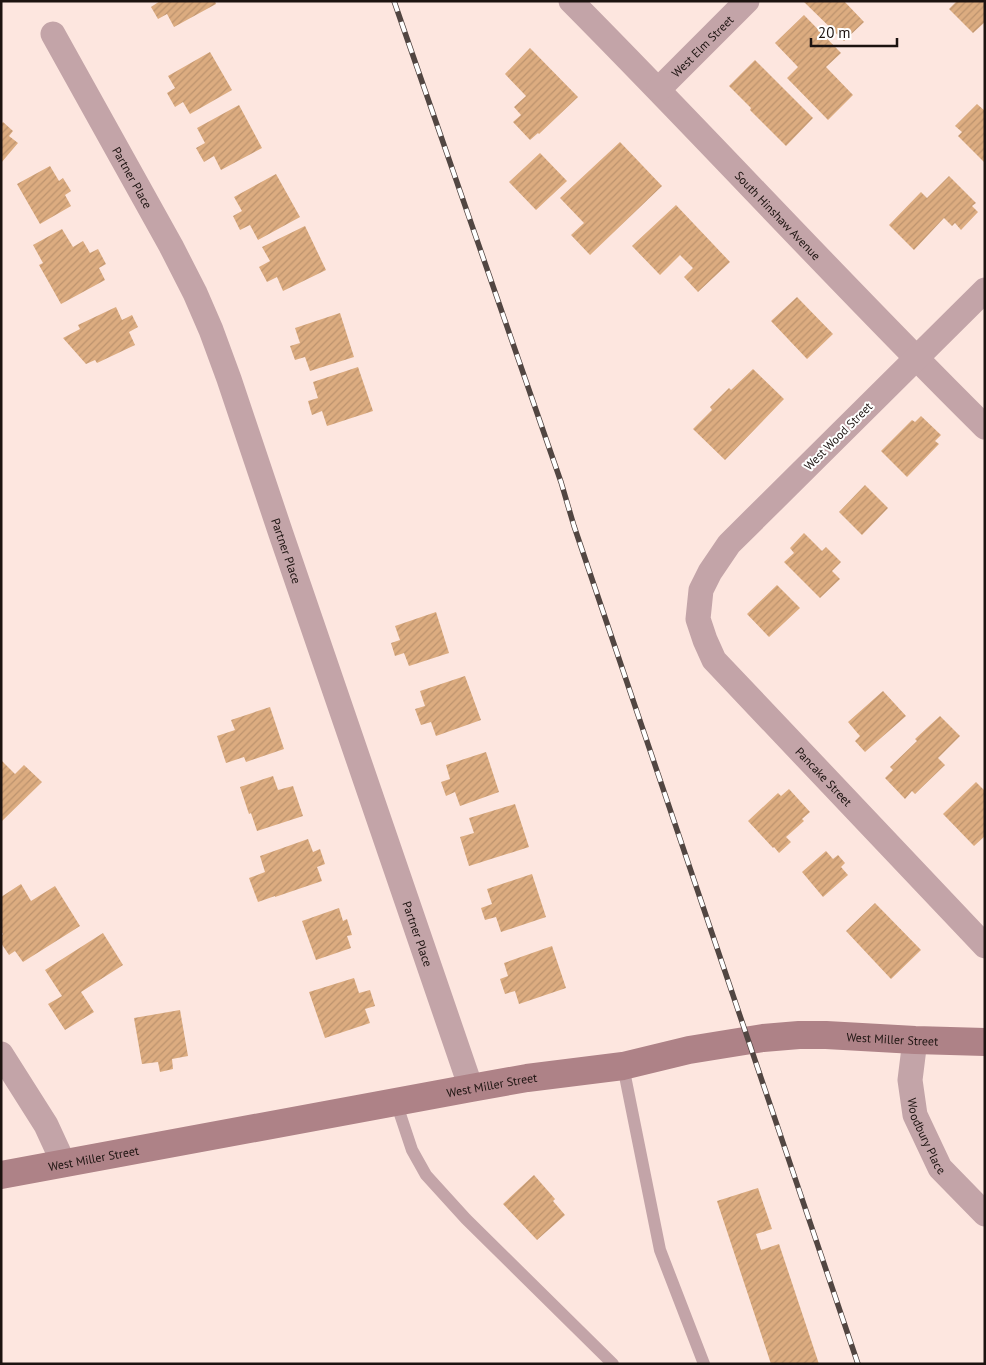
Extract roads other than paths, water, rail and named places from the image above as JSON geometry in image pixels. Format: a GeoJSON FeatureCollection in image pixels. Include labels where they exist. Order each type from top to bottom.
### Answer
{"type":"FeatureCollection","features":[{"type":"Feature","properties":{"kind":"street","name":"South Hinshaw Avenue"},"geometry":{"type":"LineString","coordinates":[[571,1],[985,427]]}},
{"type":"Feature","properties":{"kind":"street","name":"West Elm Street"},"geometry":{"type":"LineString","coordinates":[[658,89],[747,1]]}},
{"type":"Feature","properties":{"kind":"street","name":"Partner Place"},"geometry":{"type":"LineString","coordinates":[[53,34],[171,246],[211,330],[471,1088]]}},
{"type":"Feature","properties":{"kind":"street","name":"West Wood Street"},"geometry":{"type":"LineString","coordinates":[[702,590],[710,572],[729,544],[985,290]]}},
{"type":"Feature","properties":{"kind":"street","name":"Pancake Street"},"geometry":{"type":"LineString","coordinates":[[702,590],[698,619],[714,660],[985,946]]}},
{"type":"Feature","properties":{"kind":"street","name":"West Miller Street"},"geometry":{"type":"LineString","coordinates":[[1,1175],[527,1078],[623,1066],[689,1050],[763,1038],[826,1035],[985,1042]]}},
{"type":"Feature","properties":{"kind":"street","name":"Woodbury Place"},"geometry":{"type":"LineString","coordinates":[[915,1040],[910,1080],[915,1114],[940,1168],[985,1214]]}},
{"type":"Feature","properties":{"kind":"street"},"geometry":{"type":"LineString","coordinates":[[1,1054],[46,1124],[64,1164]]}},
{"type":"Feature","properties":{"kind":"lane"},"geometry":{"type":"LineString","coordinates":[[623,1066],[660,1250],[704,1364]]}},
{"type":"Feature","properties":{"kind":"lane"},"geometry":{"type":"LineString","coordinates":[[396,1102],[412,1150],[426,1174],[466,1219],[613,1364]]}},
{"type":"Feature","properties":{"kind":"railway"},"geometry":{"type":"LineString","coordinates":[[394,1],[561,482],[574,526],[858,1364]]}}]}
